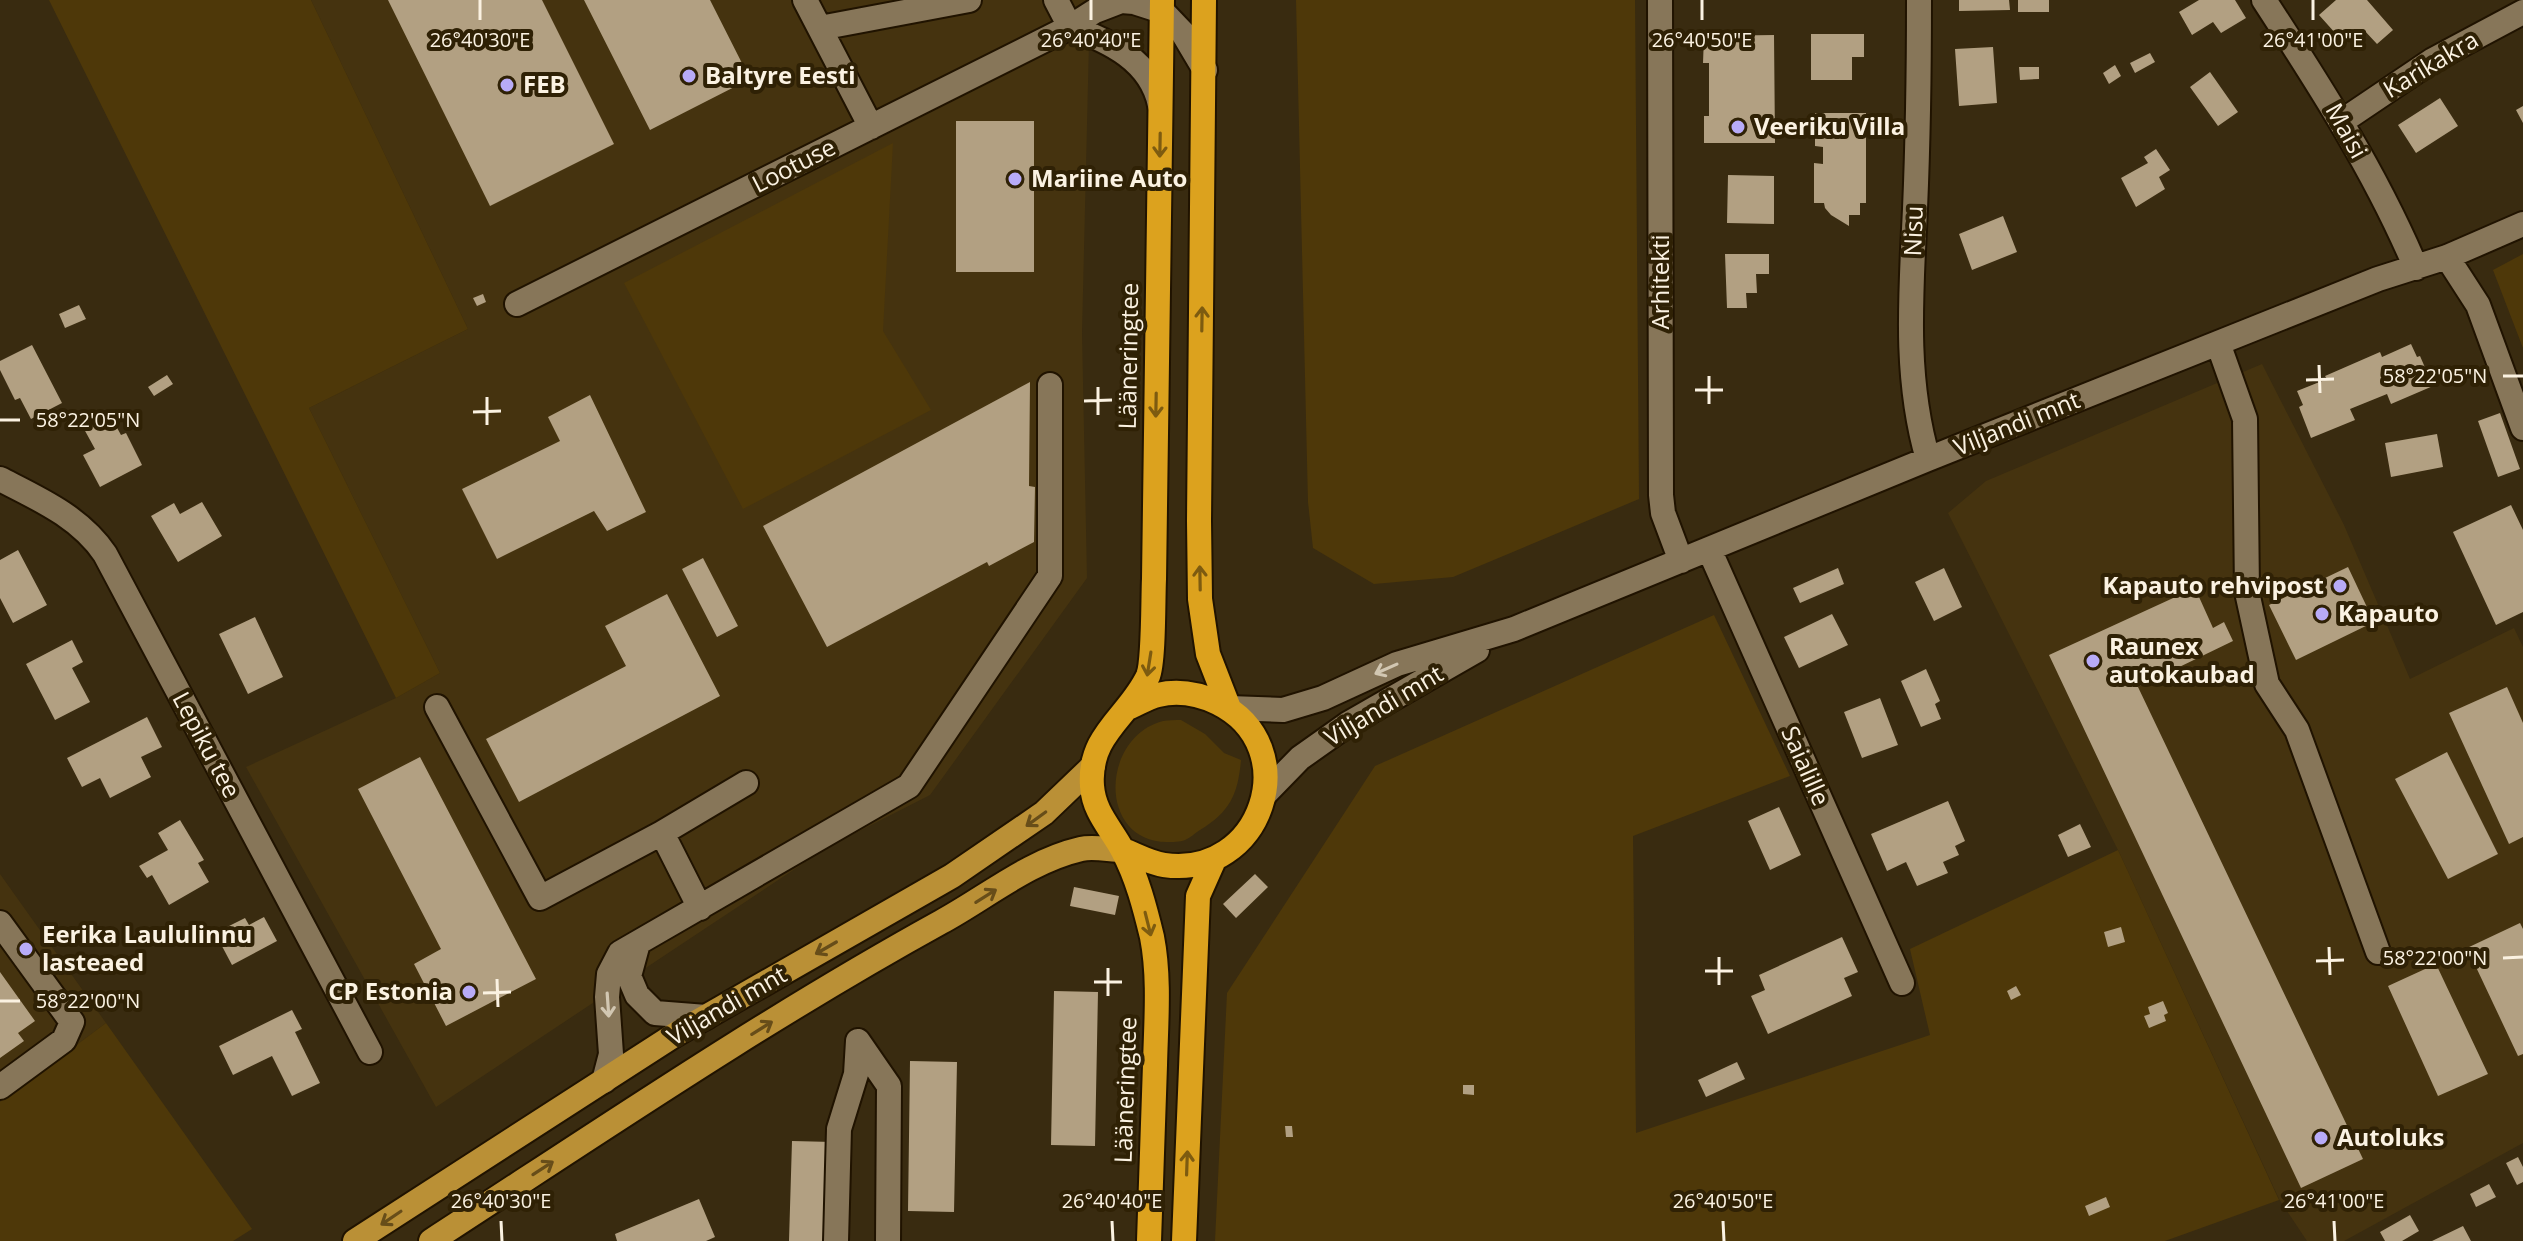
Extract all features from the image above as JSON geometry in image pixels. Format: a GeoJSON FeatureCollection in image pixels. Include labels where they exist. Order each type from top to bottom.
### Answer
{"type":"FeatureCollection","features":[{"type":"Feature","properties":{"kind":"highway","name":"Lääneringtee"},"geometry":{"type":"LineString","coordinates":[[1204,0],[1200,599],[1208,654],[1229,708]]}},
{"type":"Feature","properties":{"kind":"highway","name":"Lääneringtee"},"geometry":{"type":"LineString","coordinates":[[1149,1241],[1156,995],[1153,941],[1141,895],[1123,850],[1102,821],[1094,802],[1092,785],[1098,746],[1111,724],[1130,707],[1150,673],[1162,6]]}},
{"type":"Feature","properties":{"kind":"highway","name":"Lääneringtee"},"geometry":{"type":"LineString","coordinates":[[1130,707],[1158,695],[1183,692],[1204,696],[1229,708],[1248,726],[1259,746],[1266,771],[1264,795],[1256,820],[1245,836],[1214,860],[1198,896],[1184,1241]]}},
{"type":"Feature","properties":{"kind":"highway"},"geometry":{"type":"LineString","coordinates":[[1123,850],[1161,865],[1186,866],[1214,860]]}},
{"type":"Feature","properties":{"kind":"main road","name":"Viljandi mnt"},"geometry":{"type":"LineString","coordinates":[[355,1241],[706,1017],[952,876],[1044,813],[1093,766]]}},
{"type":"Feature","properties":{"kind":"main road","name":"Viljandi mnt"},"geometry":{"type":"LineString","coordinates":[[431,1241],[844,976],[961,911],[1035,865],[1083,848],[1123,850]]}},
{"type":"Feature","properties":{"kind":"street"},"geometry":{"type":"LineString","coordinates":[[805,0],[871,127]]}},
{"type":"Feature","properties":{"kind":"street"},"geometry":{"type":"LineString","coordinates":[[820,28],[969,0]]}},
{"type":"Feature","properties":{"kind":"street"},"geometry":{"type":"LineString","coordinates":[[1056,0],[1070,27],[1108,42],[1135,61],[1158,92],[1160,106]]}},
{"type":"Feature","properties":{"kind":"street","name":"Arhitekti"},"geometry":{"type":"LineString","coordinates":[[1660,0],[1661,495],[1663,513],[1681,561]]}},
{"type":"Feature","properties":{"kind":"street","name":"Nisu"},"geometry":{"type":"LineString","coordinates":[[1919,0],[1919,102],[1909,342],[1920,430],[1928,459]]}},
{"type":"Feature","properties":{"kind":"street","name":"Maisi"},"geometry":{"type":"LineString","coordinates":[[2264,0],[2341,122],[2395,219],[2416,268]]}},
{"type":"Feature","properties":{"kind":"street","name":"Lootuse"},"geometry":{"type":"LineString","coordinates":[[517,304],[1070,27],[1111,2],[1162,6]]}},
{"type":"Feature","properties":{"kind":"street"},"geometry":{"type":"LineString","coordinates":[[1162,6],[1205,70]]}},
{"type":"Feature","properties":{"kind":"street","name":"Karikakra"},"geometry":{"type":"LineString","coordinates":[[2341,122],[2433,60],[2523,12]]}},
{"type":"Feature","properties":{"kind":"street","name":"Viljandi mnt"},"geometry":{"type":"LineString","coordinates":[[1229,708],[1283,710],[1323,698],[1397,664],[1514,629],[1928,459],[2378,279],[2447,257],[2523,224]]}},
{"type":"Feature","properties":{"kind":"street"},"geometry":{"type":"LineString","coordinates":[[2447,257],[2478,305],[2523,428]]}},
{"type":"Feature","properties":{"kind":"street"},"geometry":{"type":"LineString","coordinates":[[2218,343],[2245,419],[2247,592],[2267,684],[2297,730],[2378,952]]}},
{"type":"Feature","properties":{"kind":"street"},"geometry":{"type":"LineString","coordinates":[[604,1081],[611,1054],[607,997],[609,974],[620,953],[909,786],[1050,576],[1050,385]]}},
{"type":"Feature","properties":{"kind":"street","name":"Lepiku tee"},"geometry":{"type":"LineString","coordinates":[[0,479],[49,503],[93,537],[105,554],[370,1052]]}},
{"type":"Feature","properties":{"kind":"street","name":"Saialille"},"geometry":{"type":"LineString","coordinates":[[1709,549],[1902,983]]}},
{"type":"Feature","properties":{"kind":"street","name":"Viljandi mnt"},"geometry":{"type":"LineString","coordinates":[[1264,795],[1300,758],[1348,724],[1514,629]]}},
{"type":"Feature","properties":{"kind":"street"},"geometry":{"type":"LineString","coordinates":[[437,707],[540,898],[662,833],[746,783]]}},
{"type":"Feature","properties":{"kind":"street"},"geometry":{"type":"LineString","coordinates":[[662,833],[700,908]]}},
{"type":"Feature","properties":{"kind":"street"},"geometry":{"type":"LineString","coordinates":[[0,923],[72,1022],[64,1040],[0,1087]]}},
{"type":"Feature","properties":{"kind":"street"},"geometry":{"type":"LineString","coordinates":[[638,943],[629,976],[637,995],[655,1013],[706,1017]]}},
{"type":"Feature","properties":{"kind":"street"},"geometry":{"type":"LineString","coordinates":[[836,1241],[839,1129],[856,1074],[858,1041],[889,1086],[888,1241]]}},
{"type":"Feature","properties":{"kind":"shaded area"},"geometry":{"type":"Polygon","coordinates":[[[49,0],[311,0],[468,329],[309,408],[440,673],[396,698],[49,0]]]}},
{"type":"Feature","properties":{"kind":"shaded area"},"geometry":{"type":"Polygon","coordinates":[[[311,0],[1090,0],[1082,333],[1087,578],[930,795],[828,847],[436,1107],[246,767],[396,698],[440,673],[309,408],[468,329],[311,0]]]}},
{"type":"Feature","properties":{"kind":"shaded area"},"geometry":{"type":"Polygon","coordinates":[[[1296,0],[1635,0],[1639,499],[1453,577],[1374,584],[1313,548],[1308,502],[1296,0]]]}},
{"type":"Feature","properties":{"kind":"shaded area"},"geometry":{"type":"Polygon","coordinates":[[[893,143],[883,331],[931,410],[743,509],[624,283],[893,143]]]}},
{"type":"Feature","properties":{"kind":"shaded area"},"geometry":{"type":"Polygon","coordinates":[[[2523,254],[2523,348],[2493,270],[2523,254]]]}},
{"type":"Feature","properties":{"kind":"shaded area"},"geometry":{"type":"Polygon","coordinates":[[[2262,364],[2344,525],[2410,679],[2514,628],[2523,647],[2523,1143],[2344,1241],[2307,1241],[2279,1199],[2118,850],[1948,513],[1986,481],[2262,364]]]}},
{"type":"Feature","properties":{"kind":"shaded area"},"geometry":{"type":"Polygon","coordinates":[[[1714,615],[1790,776],[1633,836],[1636,1133],[1930,1035],[1910,949],[2118,850],[2279,1200],[2165,1241],[1215,1241],[1227,993],[1375,766],[1714,615]]]}},
{"type":"Feature","properties":{"kind":"shaded area"},"geometry":{"type":"Polygon","coordinates":[[[1181,720],[1205,734],[1224,753],[1241,760],[1235,792],[1219,816],[1187,839],[1167,842],[1144,837],[1128,825],[1119,807],[1116,787],[1119,766],[1128,747],[1142,731],[1163,721],[1181,720]]]}},
{"type":"Feature","properties":{"kind":"shaded area","name":"Eerika Laululinnu lasteaed"},"geometry":{"type":"Polygon","coordinates":[[[0,874],[106,1023],[0,1102],[0,874]]]}},
{"type":"Feature","properties":{"kind":"shaded area"},"geometry":{"type":"Polygon","coordinates":[[[106,1023],[252,1229],[233,1241],[0,1241],[0,1102],[106,1023]]]}},
{"type":"Feature","properties":{"kind":"building","name":"FEB"},"geometry":{"type":"Polygon","coordinates":[[[388,0],[542,0],[614,144],[490,206],[388,0]]]}},
{"type":"Feature","properties":{"kind":"building"},"geometry":{"type":"Polygon","coordinates":[[[584,0],[710,0],[750,79],[650,130],[584,0]]]}},
{"type":"Feature","properties":{"kind":"building"},"geometry":{"type":"Polygon","coordinates":[[[1959,0],[2009,0],[2010,10],[1959,11],[1959,0]]]}},
{"type":"Feature","properties":{"kind":"building"},"geometry":{"type":"Polygon","coordinates":[[[2018,0],[2049,0],[2049,12],[2018,12],[2018,0]]]}},
{"type":"Feature","properties":{"kind":"building"},"geometry":{"type":"Polygon","coordinates":[[[2199,0],[2235,0],[2246,18],[2221,33],[2213,22],[2192,35],[2179,12],[2199,0]]]}},
{"type":"Feature","properties":{"kind":"building"},"geometry":{"type":"Polygon","coordinates":[[[2336,0],[2367,0],[2393,30],[2377,44],[2363,29],[2345,44],[2319,15],[2336,0]]]}},
{"type":"Feature","properties":{"kind":"building"},"geometry":{"type":"Polygon","coordinates":[[[1811,34],[1864,34],[1864,57],[1852,57],[1852,80],[1811,80],[1811,34]]]}},
{"type":"Feature","properties":{"kind":"building"},"geometry":{"type":"Polygon","coordinates":[[[1774,35],[1775,143],[1704,143],[1704,116],[1709,116],[1709,63],[1703,63],[1704,36],[1774,35]]]}},
{"type":"Feature","properties":{"kind":"building"},"geometry":{"type":"Polygon","coordinates":[[[1993,47],[1997,103],[1959,106],[1955,49],[1993,47]]]}},
{"type":"Feature","properties":{"kind":"building"},"geometry":{"type":"Polygon","coordinates":[[[2150,53],[2155,62],[2135,73],[2130,63],[2150,53]]]}},
{"type":"Feature","properties":{"kind":"building"},"geometry":{"type":"Polygon","coordinates":[[[2115,65],[2121,76],[2109,84],[2103,73],[2115,65]]]}},
{"type":"Feature","properties":{"kind":"building"},"geometry":{"type":"Polygon","coordinates":[[[2019,67],[2039,67],[2039,79],[2020,80],[2019,67]]]}},
{"type":"Feature","properties":{"kind":"building"},"geometry":{"type":"Polygon","coordinates":[[[2210,72],[2238,112],[2218,126],[2190,87],[2210,72]]]}},
{"type":"Feature","properties":{"kind":"building"},"geometry":{"type":"Polygon","coordinates":[[[2440,98],[2458,126],[2416,153],[2398,125],[2440,98]]]}},
{"type":"Feature","properties":{"kind":"building"},"geometry":{"type":"Polygon","coordinates":[[[2523,106],[2523,123],[2516,110],[2523,106]]]}},
{"type":"Feature","properties":{"kind":"building"},"geometry":{"type":"Polygon","coordinates":[[[1815,113],[1866,113],[1866,203],[1860,203],[1860,215],[1849,215],[1849,226],[1831,215],[1824,203],[1814,203],[1814,163],[1823,164],[1823,147],[1815,146],[1815,113]]]}},
{"type":"Feature","properties":{"kind":"building"},"geometry":{"type":"Polygon","coordinates":[[[956,121],[1034,121],[1034,272],[956,272],[956,121]]]}},
{"type":"Feature","properties":{"kind":"building"},"geometry":{"type":"Polygon","coordinates":[[[2156,149],[2170,170],[2159,177],[2165,189],[2136,207],[2121,178],[2148,163],[2144,157],[2156,149]]]}},
{"type":"Feature","properties":{"kind":"building"},"geometry":{"type":"Polygon","coordinates":[[[1728,175],[1774,176],[1774,224],[1727,223],[1728,175]]]}},
{"type":"Feature","properties":{"kind":"building"},"geometry":{"type":"Polygon","coordinates":[[[2003,216],[2017,252],[1972,270],[1959,234],[2003,216]]]}},
{"type":"Feature","properties":{"kind":"building"},"geometry":{"type":"Polygon","coordinates":[[[1725,254],[1769,254],[1769,274],[1756,274],[1757,293],[1746,293],[1747,308],[1727,308],[1725,254]]]}},
{"type":"Feature","properties":{"kind":"building"},"geometry":{"type":"Polygon","coordinates":[[[483,294],[486,302],[477,306],[473,298],[483,294]]]}},
{"type":"Feature","properties":{"kind":"building"},"geometry":{"type":"Polygon","coordinates":[[[79,305],[86,319],[65,328],[59,314],[79,305]]]}},
{"type":"Feature","properties":{"kind":"building"},"geometry":{"type":"Polygon","coordinates":[[[2411,344],[2417,357],[2420,356],[2433,386],[2391,404],[2387,394],[2350,409],[2355,420],[2311,438],[2299,407],[2303,405],[2297,391],[2380,352],[2382,357],[2411,344]]]}},
{"type":"Feature","properties":{"kind":"building"},"geometry":{"type":"Polygon","coordinates":[[[32,345],[62,403],[31,419],[20,398],[15,400],[0,370],[0,361],[32,345]]]}},
{"type":"Feature","properties":{"kind":"building"},"geometry":{"type":"Polygon","coordinates":[[[167,375],[173,384],[154,396],[148,387],[167,375]]]}},
{"type":"Feature","properties":{"kind":"building"},"geometry":{"type":"Polygon","coordinates":[[[1030,382],[1029,486],[1035,487],[1034,542],[989,566],[987,562],[827,647],[763,526],[1030,382]]]}},
{"type":"Feature","properties":{"kind":"building"},"geometry":{"type":"Polygon","coordinates":[[[590,395],[646,512],[607,531],[594,511],[497,559],[462,489],[560,441],[548,417],[590,395]]]}},
{"type":"Feature","properties":{"kind":"building"},"geometry":{"type":"Polygon","coordinates":[[[2500,413],[2520,469],[2498,477],[2478,421],[2500,413]]]}},
{"type":"Feature","properties":{"kind":"building"},"geometry":{"type":"Polygon","coordinates":[[[110,415],[121,435],[126,433],[142,465],[100,487],[83,455],[95,449],[84,429],[110,415]]]}},
{"type":"Feature","properties":{"kind":"building"},"geometry":{"type":"Polygon","coordinates":[[[2437,434],[2443,467],[2391,477],[2385,443],[2437,434]]]}},
{"type":"Feature","properties":{"kind":"building"},"geometry":{"type":"Polygon","coordinates":[[[202,502],[222,536],[178,562],[151,516],[174,503],[180,514],[202,502]]]}},
{"type":"Feature","properties":{"kind":"building"},"geometry":{"type":"Polygon","coordinates":[[[2511,505],[2523,530],[2523,612],[2496,625],[2453,532],[2511,505]]]}},
{"type":"Feature","properties":{"kind":"building"},"geometry":{"type":"Polygon","coordinates":[[[18,550],[47,605],[13,623],[0,598],[0,560],[18,550]]]}},
{"type":"Feature","properties":{"kind":"building"},"geometry":{"type":"Polygon","coordinates":[[[703,558],[738,626],[717,637],[682,569],[703,558]]]}},
{"type":"Feature","properties":{"kind":"building","name":"Kapauto"},"geometry":{"type":"Polygon","coordinates":[[[2348,567],[2374,622],[2296,660],[2269,605],[2348,567]]]}},
{"type":"Feature","properties":{"kind":"building"},"geometry":{"type":"Polygon","coordinates":[[[1838,568],[1844,584],[1800,603],[1793,588],[1838,568]]]}},
{"type":"Feature","properties":{"kind":"building"},"geometry":{"type":"Polygon","coordinates":[[[1944,568],[1962,607],[1934,621],[1915,582],[1944,568]]]}},
{"type":"Feature","properties":{"kind":"building"},"geometry":{"type":"Polygon","coordinates":[[[2195,588],[2213,628],[2224,622],[2233,641],[2138,687],[2363,1159],[2301,1188],[2049,655],[2195,588]]]}},
{"type":"Feature","properties":{"kind":"building"},"geometry":{"type":"Polygon","coordinates":[[[667,594],[720,696],[519,802],[486,739],[626,666],[605,626],[667,594]]]}},
{"type":"Feature","properties":{"kind":"building"},"geometry":{"type":"Polygon","coordinates":[[[1832,614],[1848,645],[1799,668],[1784,637],[1832,614]]]}},
{"type":"Feature","properties":{"kind":"building"},"geometry":{"type":"Polygon","coordinates":[[[255,617],[283,677],[248,694],[219,634],[255,617]]]}},
{"type":"Feature","properties":{"kind":"building"},"geometry":{"type":"Polygon","coordinates":[[[72,640],[83,662],[72,668],[90,702],[55,720],[26,664],[72,640]]]}},
{"type":"Feature","properties":{"kind":"building"},"geometry":{"type":"Polygon","coordinates":[[[1926,669],[1940,701],[1935,704],[1941,719],[1921,727],[1901,681],[1926,669]]]}},
{"type":"Feature","properties":{"kind":"building"},"geometry":{"type":"Polygon","coordinates":[[[2507,687],[2523,723],[2523,837],[2509,844],[2449,713],[2507,687]]]}},
{"type":"Feature","properties":{"kind":"building"},"geometry":{"type":"Polygon","coordinates":[[[1880,698],[1898,745],[1862,758],[1844,712],[1880,698]]]}},
{"type":"Feature","properties":{"kind":"building"},"geometry":{"type":"Polygon","coordinates":[[[147,717],[162,747],[141,757],[151,777],[110,798],[100,778],[82,787],[67,758],[147,717]]]}},
{"type":"Feature","properties":{"kind":"building"},"geometry":{"type":"Polygon","coordinates":[[[2447,752],[2498,854],[2448,879],[2395,779],[2447,752]]]}},
{"type":"Feature","properties":{"kind":"building"},"geometry":{"type":"Polygon","coordinates":[[[420,757],[536,979],[446,1026],[414,964],[441,949],[358,789],[420,757]]]}},
{"type":"Feature","properties":{"kind":"building"},"geometry":{"type":"Polygon","coordinates":[[[1948,801],[1965,841],[1955,846],[1959,855],[1943,862],[1948,873],[1917,886],[1906,862],[1887,871],[1871,834],[1948,801]]]}},
{"type":"Feature","properties":{"kind":"building"},"geometry":{"type":"Polygon","coordinates":[[[1779,807],[1801,855],[1770,870],[1748,821],[1779,807]]]}},
{"type":"Feature","properties":{"kind":"building"},"geometry":{"type":"Polygon","coordinates":[[[180,820],[204,860],[198,863],[209,882],[169,905],[152,875],[147,878],[139,866],[168,850],[158,833],[180,820]]]}},
{"type":"Feature","properties":{"kind":"building"},"geometry":{"type":"Polygon","coordinates":[[[2080,824],[2091,847],[2068,857],[2058,835],[2080,824]]]}},
{"type":"Feature","properties":{"kind":"building"},"geometry":{"type":"Polygon","coordinates":[[[1255,874],[1268,887],[1236,918],[1223,904],[1255,874]]]}},
{"type":"Feature","properties":{"kind":"building"},"geometry":{"type":"Polygon","coordinates":[[[1074,887],[1119,896],[1115,915],[1070,906],[1074,887]]]}},
{"type":"Feature","properties":{"kind":"building"},"geometry":{"type":"Polygon","coordinates":[[[264,917],[277,941],[232,965],[215,933],[245,918],[249,925],[264,917]]]}},
{"type":"Feature","properties":{"kind":"building"},"geometry":{"type":"Polygon","coordinates":[[[2520,923],[2523,929],[2523,1054],[2518,1056],[2467,948],[2520,923]]]}},
{"type":"Feature","properties":{"kind":"building"},"geometry":{"type":"Polygon","coordinates":[[[2121,927],[2125,942],[2108,947],[2104,932],[2121,927]]]}},
{"type":"Feature","properties":{"kind":"building"},"geometry":{"type":"Polygon","coordinates":[[[1842,937],[1858,972],[1844,978],[1852,996],[1768,1034],[1751,996],[1765,990],[1759,975],[1842,937]]]}},
{"type":"Feature","properties":{"kind":"building"},"geometry":{"type":"Polygon","coordinates":[[[2436,964],[2488,1074],[2438,1096],[2388,986],[2436,964]]]}},
{"type":"Feature","properties":{"kind":"building"},"geometry":{"type":"Polygon","coordinates":[[[0,972],[35,1021],[18,1033],[24,1041],[0,1058],[0,972]]]}},
{"type":"Feature","properties":{"kind":"building"},"geometry":{"type":"Polygon","coordinates":[[[2016,986],[2021,995],[2011,1000],[2007,991],[2016,986]]]}},
{"type":"Feature","properties":{"kind":"building"},"geometry":{"type":"Polygon","coordinates":[[[1054,991],[1098,992],[1095,1146],[1051,1145],[1054,991]]]}},
{"type":"Feature","properties":{"kind":"building"},"geometry":{"type":"Polygon","coordinates":[[[2163,1001],[2168,1013],[2164,1015],[2166,1021],[2149,1028],[2144,1016],[2150,1014],[2148,1007],[2163,1001]]]}},
{"type":"Feature","properties":{"kind":"building"},"geometry":{"type":"Polygon","coordinates":[[[292,1010],[302,1029],[295,1032],[320,1083],[292,1096],[272,1056],[233,1075],[219,1046],[292,1010]]]}},
{"type":"Feature","properties":{"kind":"building"},"geometry":{"type":"Polygon","coordinates":[[[910,1061],[957,1062],[954,1212],[908,1211],[910,1061]]]}},
{"type":"Feature","properties":{"kind":"building"},"geometry":{"type":"Polygon","coordinates":[[[1737,1062],[1745,1079],[1706,1097],[1698,1080],[1737,1062]]]}},
{"type":"Feature","properties":{"kind":"building"},"geometry":{"type":"Polygon","coordinates":[[[1463,1085],[1474,1085],[1474,1095],[1463,1094],[1463,1085]]]}},
{"type":"Feature","properties":{"kind":"building"},"geometry":{"type":"Polygon","coordinates":[[[1285,1126],[1292,1126],[1293,1137],[1286,1137],[1285,1126]]]}},
{"type":"Feature","properties":{"kind":"building"},"geometry":{"type":"Polygon","coordinates":[[[792,1141],[833,1142],[830,1241],[789,1241],[792,1141]]]}},
{"type":"Feature","properties":{"kind":"building"},"geometry":{"type":"Polygon","coordinates":[[[2518,1157],[2523,1167],[2523,1182],[2517,1185],[2506,1163],[2518,1157]]]}},
{"type":"Feature","properties":{"kind":"building"},"geometry":{"type":"Polygon","coordinates":[[[2489,1184],[2496,1197],[2476,1207],[2470,1194],[2489,1184]]]}},
{"type":"Feature","properties":{"kind":"building"},"geometry":{"type":"Polygon","coordinates":[[[2106,1197],[2110,1207],[2089,1216],[2085,1206],[2106,1197]]]}},
{"type":"Feature","properties":{"kind":"building"},"geometry":{"type":"Polygon","coordinates":[[[699,1199],[715,1237],[706,1241],[617,1241],[615,1234],[699,1199]]]}},
{"type":"Feature","properties":{"kind":"building"},"geometry":{"type":"Polygon","coordinates":[[[2410,1215],[2419,1231],[2402,1241],[2385,1241],[2380,1232],[2410,1215]]]}},
{"type":"Feature","properties":{"kind":"building"},"geometry":{"type":"Polygon","coordinates":[[[2463,1226],[2471,1241],[2432,1241],[2463,1226]]]}},
{"type":"Feature","properties":{"kind":"place","name":"Baltyre Eesti"},"geometry":{"type":"Point","coordinates":[689,76]}},
{"type":"Feature","properties":{"kind":"place","name":"FEB"},"geometry":{"type":"Point","coordinates":[507,85]}},
{"type":"Feature","properties":{"kind":"place","name":"Veeriku Villa"},"geometry":{"type":"Point","coordinates":[1738,127]}},
{"type":"Feature","properties":{"kind":"place","name":"Mariine Auto"},"geometry":{"type":"Point","coordinates":[1015,179]}},
{"type":"Feature","properties":{"kind":"place","name":"Kapauto rehvipost"},"geometry":{"type":"Point","coordinates":[2340,586]}},
{"type":"Feature","properties":{"kind":"place","name":"Kapauto"},"geometry":{"type":"Point","coordinates":[2322,614]}},
{"type":"Feature","properties":{"kind":"place","name":"Raunex autokaubad"},"geometry":{"type":"Point","coordinates":[2093,661]}},
{"type":"Feature","properties":{"kind":"place","name":"Eerika Laululinnu lasteaed"},"geometry":{"type":"Point","coordinates":[26,949]}},
{"type":"Feature","properties":{"kind":"place","name":"CP Estonia"},"geometry":{"type":"Point","coordinates":[469,992]}},
{"type":"Feature","properties":{"kind":"place","name":"Autoluks"},"geometry":{"type":"Point","coordinates":[2321,1138]}}]}
